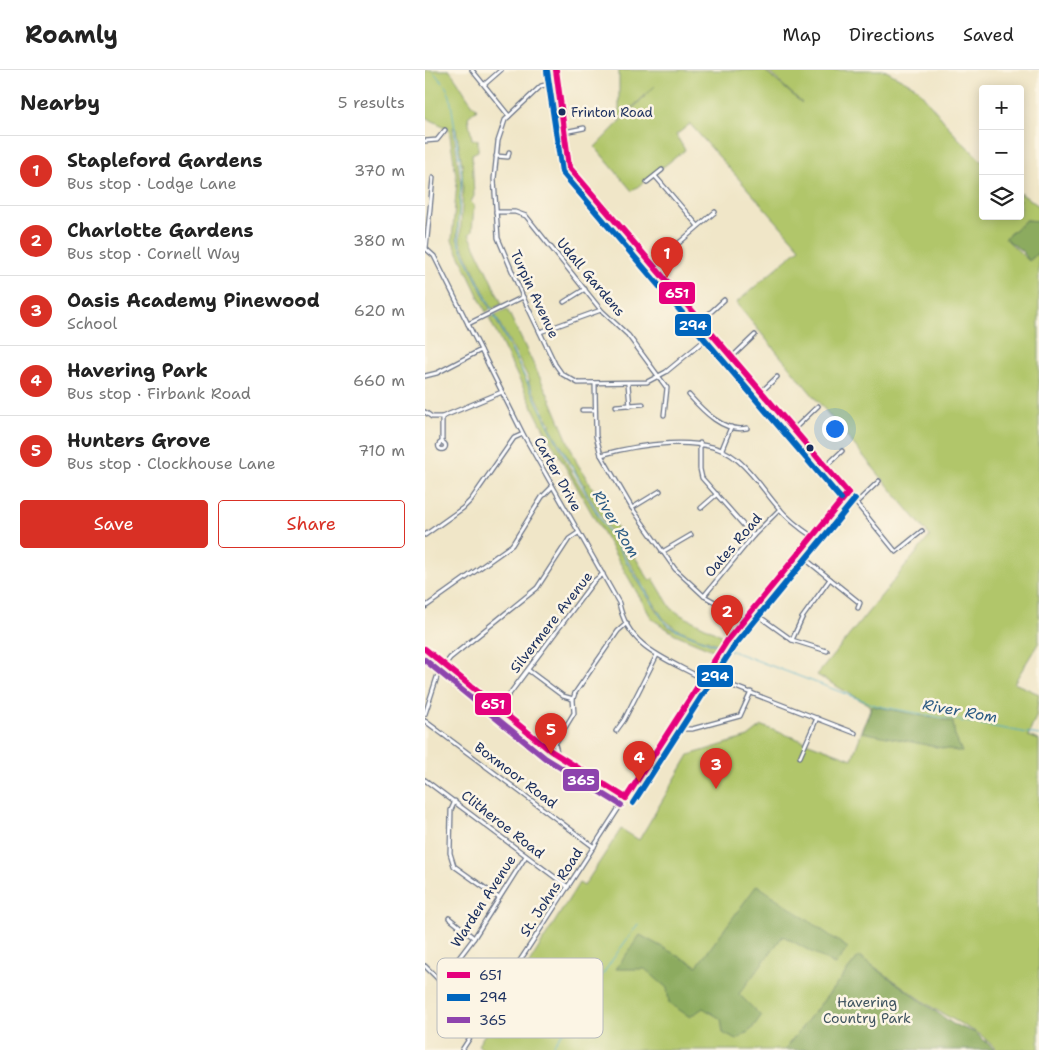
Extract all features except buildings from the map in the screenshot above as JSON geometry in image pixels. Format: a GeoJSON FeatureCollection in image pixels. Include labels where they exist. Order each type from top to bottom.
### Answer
{"type":"FeatureCollection","features":[{"type":"Feature","properties":{"kind":"street"},"geometry":{"type":"LineString","coordinates":[[472,70],[509,116]]}},
{"type":"Feature","properties":{"kind":"street"},"geometry":{"type":"LineString","coordinates":[[485,84],[501,70]]}},
{"type":"Feature","properties":{"kind":"street"},"geometry":{"type":"LineString","coordinates":[[556,70],[569,167],[700,322],[795,428],[896,552],[922,531]]}},
{"type":"Feature","properties":{"kind":"street","name":"Turpin Avenue"},"geometry":{"type":"LineString","coordinates":[[557,82],[541,86],[509,116],[501,131],[494,180],[498,238],[523,297],[562,374],[573,382],[595,384],[647,382],[658,377],[711,334]]}},
{"type":"Feature","properties":{"kind":"street"},"geometry":{"type":"LineString","coordinates":[[564,132],[584,128]]}},
{"type":"Feature","properties":{"kind":"street"},"geometry":{"type":"LineString","coordinates":[[425,141],[437,140],[445,130]]}},
{"type":"Feature","properties":{"kind":"street"},"geometry":{"type":"LineString","coordinates":[[496,156],[508,157],[509,152]]}},
{"type":"Feature","properties":{"kind":"street"},"geometry":{"type":"LineString","coordinates":[[647,182],[662,170]]}},
{"type":"Feature","properties":{"kind":"street"},"geometry":{"type":"LineString","coordinates":[[655,176],[698,226]]}},
{"type":"Feature","properties":{"kind":"street"},"geometry":{"type":"LineString","coordinates":[[425,248],[433,178]]}},
{"type":"Feature","properties":{"kind":"street","name":"Udall Gardens"},"geometry":{"type":"LineString","coordinates":[[496,212],[515,212],[526,216],[601,310],[628,335],[667,388],[664,415]]}},
{"type":"Feature","properties":{"kind":"street"},"geometry":{"type":"LineString","coordinates":[[652,266],[715,212]]}},
{"type":"Feature","properties":{"kind":"street","name":"Carter Drive"},"geometry":{"type":"LineString","coordinates":[[425,248],[434,256],[523,434],[619,603],[627,624],[641,645],[701,678],[704,677],[751,692],[855,733]]}},
{"type":"Feature","properties":{"kind":"street"},"geometry":{"type":"LineString","coordinates":[[564,302],[585,289]]}},
{"type":"Feature","properties":{"kind":"street"},"geometry":{"type":"LineString","coordinates":[[468,324],[523,297]]}},
{"type":"Feature","properties":{"kind":"street"},"geometry":{"type":"LineString","coordinates":[[700,322],[724,300]]}},
{"type":"Feature","properties":{"kind":"street"},"geometry":{"type":"LineString","coordinates":[[540,332],[601,310]]}},
{"type":"Feature","properties":{"kind":"street"},"geometry":{"type":"LineString","coordinates":[[732,356],[755,335]]}},
{"type":"Feature","properties":{"kind":"street"},"geometry":{"type":"LineString","coordinates":[[425,376],[481,350]]}},
{"type":"Feature","properties":{"kind":"street"},"geometry":{"type":"LineString","coordinates":[[762,391],[777,378]]}},
{"type":"Feature","properties":{"kind":"street"},"geometry":{"type":"LineString","coordinates":[[595,384],[597,436],[601,455],[632,508],[675,569],[704,596],[729,610],[744,622]]}},
{"type":"Feature","properties":{"kind":"street"},"geometry":{"type":"LineString","coordinates":[[628,384],[630,406]]}},
{"type":"Feature","properties":{"kind":"street"},"geometry":{"type":"LineString","coordinates":[[425,412],[432,416],[442,417],[502,392]]}},
{"type":"Feature","properties":{"kind":"street"},"geometry":{"type":"LineString","coordinates":[[689,395],[711,418],[738,430],[747,428]]}},
{"type":"Feature","properties":{"kind":"street"},"geometry":{"type":"LineString","coordinates":[[616,406],[643,404]]}},
{"type":"Feature","properties":{"kind":"street"},"geometry":{"type":"LineString","coordinates":[[795,428],[818,406]]}},
{"type":"Feature","properties":{"kind":"street"},"geometry":{"type":"LineString","coordinates":[[581,410],[595,410]]}},
{"type":"Feature","properties":{"kind":"street"},"geometry":{"type":"LineString","coordinates":[[442,417],[442,442]]}},
{"type":"Feature","properties":{"kind":"street"},"geometry":{"type":"LineString","coordinates":[[722,449],[731,427]]}},
{"type":"Feature","properties":{"kind":"street"},"geometry":{"type":"LineString","coordinates":[[425,535],[463,508],[514,438],[523,434]]}},
{"type":"Feature","properties":{"kind":"street"},"geometry":{"type":"LineString","coordinates":[[601,455],[623,448],[700,443],[722,449],[741,464],[780,509],[813,537]]}},
{"type":"Feature","properties":{"kind":"street"},"geometry":{"type":"LineString","coordinates":[[700,443],[699,469],[702,478],[753,536]]}},
{"type":"Feature","properties":{"kind":"street"},"geometry":{"type":"LineString","coordinates":[[826,466],[842,451]]}},
{"type":"Feature","properties":{"kind":"street"},"geometry":{"type":"LineString","coordinates":[[856,503],[879,481]]}},
{"type":"Feature","properties":{"kind":"street"},"geometry":{"type":"LineString","coordinates":[[425,607],[512,545],[542,497],[552,487]]}},
{"type":"Feature","properties":{"kind":"street"},"geometry":{"type":"LineString","coordinates":[[632,508],[660,492]]}},
{"type":"Feature","properties":{"kind":"street","name":"St. Johns Road"},"geometry":{"type":"LineString","coordinates":[[522,958],[726,643],[753,612],[847,493]]}},
{"type":"Feature","properties":{"kind":"street"},"geometry":{"type":"LineString","coordinates":[[701,508],[717,494]]}},
{"type":"Feature","properties":{"kind":"street","name":"Oates Road"},"geometry":{"type":"LineString","coordinates":[[704,596],[753,536],[780,509]]}},
{"type":"Feature","properties":{"kind":"street"},"geometry":{"type":"LineString","coordinates":[[425,714],[439,674],[445,665],[537,588],[569,539],[578,533]]}},
{"type":"Feature","properties":{"kind":"street"},"geometry":{"type":"LineString","coordinates":[[662,552],[691,535]]}},
{"type":"Feature","properties":{"kind":"street"},"geometry":{"type":"LineString","coordinates":[[799,554],[860,603],[858,608]]}},
{"type":"Feature","properties":{"kind":"street","name":"Silvermere Avenue"},"geometry":{"type":"LineString","coordinates":[[499,708],[595,581],[603,574]]}},
{"type":"Feature","properties":{"kind":"street"},"geometry":{"type":"LineString","coordinates":[[792,640],[802,618],[830,579]]}},
{"type":"Feature","properties":{"kind":"street"},"geometry":{"type":"LineString","coordinates":[[753,612],[792,640],[827,650]]}},
{"type":"Feature","properties":{"kind":"street"},"geometry":{"type":"LineString","coordinates":[[558,755],[555,744],[573,713],[573,699],[618,631],[627,624]]}},
{"type":"Feature","properties":{"kind":"street"},"geometry":{"type":"LineString","coordinates":[[425,649],[545,746],[625,798]]}},
{"type":"Feature","properties":{"kind":"street"},"geometry":{"type":"LineString","coordinates":[[616,731],[624,720],[657,655]]}},
{"type":"Feature","properties":{"kind":"street"},"geometry":{"type":"LineString","coordinates":[[528,670],[563,696],[573,699]]}},
{"type":"Feature","properties":{"kind":"street"},"geometry":{"type":"LineString","coordinates":[[674,723],[685,729],[693,729],[740,716],[751,692]]}},
{"type":"Feature","properties":{"kind":"street"},"geometry":{"type":"LineString","coordinates":[[801,757],[817,718]]}},
{"type":"Feature","properties":{"kind":"street","name":"Boxmoor Road"},"geometry":{"type":"LineString","coordinates":[[425,722],[594,847]]}},
{"type":"Feature","properties":{"kind":"street"},"geometry":{"type":"LineString","coordinates":[[545,746],[555,744]]}},
{"type":"Feature","properties":{"kind":"street","name":"Clitheroe Road"},"geometry":{"type":"LineString","coordinates":[[425,780],[568,888]]}},
{"type":"Feature","properties":{"kind":"street"},"geometry":{"type":"LineString","coordinates":[[455,801],[451,810],[450,844],[454,866],[499,898]]}},
{"type":"Feature","properties":{"kind":"street","name":"Warden Avenue"},"geometry":{"type":"LineString","coordinates":[[459,958],[474,938],[526,856]]}},
{"type":"Feature","properties":{"kind":"street"},"geometry":{"type":"LineString","coordinates":[[449,918],[474,938]]}},
{"type":"Feature","properties":{"kind":"street"},"geometry":{"type":"LineString","coordinates":[[425,966],[437,980]]}},
{"type":"Feature","properties":{"kind":"street","name":"St. Johns Road"},"geometry":{"type":"LineString","coordinates":[[462,1050],[470,1038]]}},
{"type":"Feature","properties":{"kind":"green space"},"geometry":{"type":"Polygon","coordinates":[[[425,70],[449,70],[477,109],[468,117],[472,139],[478,140],[478,151],[472,154],[474,196],[471,202],[474,205],[472,232],[469,234],[502,304],[492,309],[460,241],[463,169],[456,129],[453,127],[461,186],[457,239],[490,309],[486,312],[452,240],[457,182],[449,129],[425,117],[425,70]]]}},
{"type":"Feature","properties":{"kind":"green space"},"geometry":{"type":"Polygon","coordinates":[[[619,70],[764,70],[802,103],[767,70],[884,70],[916,87],[957,137],[979,158],[979,220],[1024,220],[1024,196],[1039,206],[1039,221],[1026,220],[1005,238],[1029,261],[1039,252],[1039,642],[1014,683],[1039,694],[1036,717],[1028,736],[1039,740],[1039,1050],[997,1050],[981,1035],[936,1010],[859,956],[784,1050],[484,1050],[478,1045],[482,1038],[603,1038],[603,958],[532,958],[579,883],[584,886],[621,829],[639,840],[689,755],[748,737],[762,726],[852,759],[871,706],[817,675],[930,536],[736,303],[800,248],[690,124],[676,135],[685,150],[632,191],[595,147],[655,86],[619,120],[619,70]]]}},
{"type":"Feature","properties":{"kind":"green space"},"geometry":{"type":"Polygon","coordinates":[[[1026,220],[1039,221],[1039,252],[1029,261],[1023,252],[1005,238],[1026,220]]]}},
{"type":"Feature","properties":{"kind":"green space"},"geometry":{"type":"Polygon","coordinates":[[[507,309],[552,403],[577,463],[648,578],[650,581],[653,578],[671,608],[725,637],[720,645],[675,628],[663,618],[583,486],[586,485],[583,484],[549,425],[551,425],[528,381],[530,381],[495,315],[507,309]]]}},
{"type":"Feature","properties":{"kind":"green space"},"geometry":{"type":"Polygon","coordinates":[[[494,316],[572,473],[657,612],[669,627],[719,647],[715,651],[675,634],[652,619],[541,424],[489,318],[494,316]]]}},
{"type":"Feature","properties":{"kind":"green space"},"geometry":{"type":"Polygon","coordinates":[[[872,706],[953,722],[955,736],[962,752],[862,732],[872,706]]]}},
{"type":"Feature","properties":{"kind":"green space"},"geometry":{"type":"Polygon","coordinates":[[[757,885],[848,948],[835,965],[783,936],[739,994],[761,1016],[751,1030],[736,1040],[723,1033],[721,1019],[703,1008],[690,1017],[669,1003],[667,988],[645,969],[616,969],[640,935],[697,966],[757,885]]]}},
{"type":"Feature","properties":{"kind":"green space","name":"Havering Country Park"},"geometry":{"type":"Polygon","coordinates":[[[859,956],[953,1024],[976,1033],[995,1050],[784,1050],[859,956]]]}},
{"type":"Feature","properties":{"kind":"waterway","name":"River Rom"},"geometry":{"type":"LineString","coordinates":[[432,70],[446,87],[450,96],[462,176],[458,225],[459,243],[548,424],[604,525],[664,621],[673,628],[700,639],[878,706],[1039,735]]}},
{"type":"Feature","properties":{"kind":"waterway"},"geometry":{"type":"LineString","coordinates":[[603,974],[638,924]]}},
{"type":"Feature","properties":{"kind":"waterway"},"geometry":{"type":"LineString","coordinates":[[550,1050],[559,1038]]}},
{"type":"Feature","properties":{"kind":"transit line","name":"651"},"geometry":{"type":"LineString","coordinates":[[556,70],[569,167],[848,493]]}},
{"type":"Feature","properties":{"kind":"transit line","name":"294"},"geometry":{"type":"LineString","coordinates":[[547,71],[562,172],[841,499]]}},
{"type":"Feature","properties":{"kind":"transit line","name":"651"},"geometry":{"type":"LineString","coordinates":[[626,798],[727,641],[848,493]]}},
{"type":"Feature","properties":{"kind":"transit line","name":"294"},"geometry":{"type":"LineString","coordinates":[[633,803],[734,646],[855,499]]}},
{"type":"Feature","properties":{"kind":"transit line","name":"651"},"geometry":{"type":"LineString","coordinates":[[425,649],[551,751],[626,798]]}},
{"type":"Feature","properties":{"kind":"transit line","name":"365"},"geometry":{"type":"LineString","coordinates":[[425,660],[545,758],[621,805]]}},
{"type":"Feature","properties":{"kind":"place","name":"Frinton Road"},"geometry":{"type":"Point","coordinates":[562,112]}},
{"type":"Feature","properties":{"kind":"place","name":"Stapleford Gardens"},"geometry":{"type":"Point","coordinates":[667,278]}},
{"type":"Feature","properties":{"kind":"place","name":"Charlotte Gardens"},"geometry":{"type":"Point","coordinates":[727,636]}},
{"type":"Feature","properties":{"kind":"place","name":"Hunters Grove"},"geometry":{"type":"Point","coordinates":[551,754]}},
{"type":"Feature","properties":{"kind":"place","name":"Havering Park"},"geometry":{"type":"Point","coordinates":[639,782]}},
{"type":"Feature","properties":{"kind":"place","name":"Oasis Academy Pinewood"},"geometry":{"type":"Point","coordinates":[716,789]}}]}
